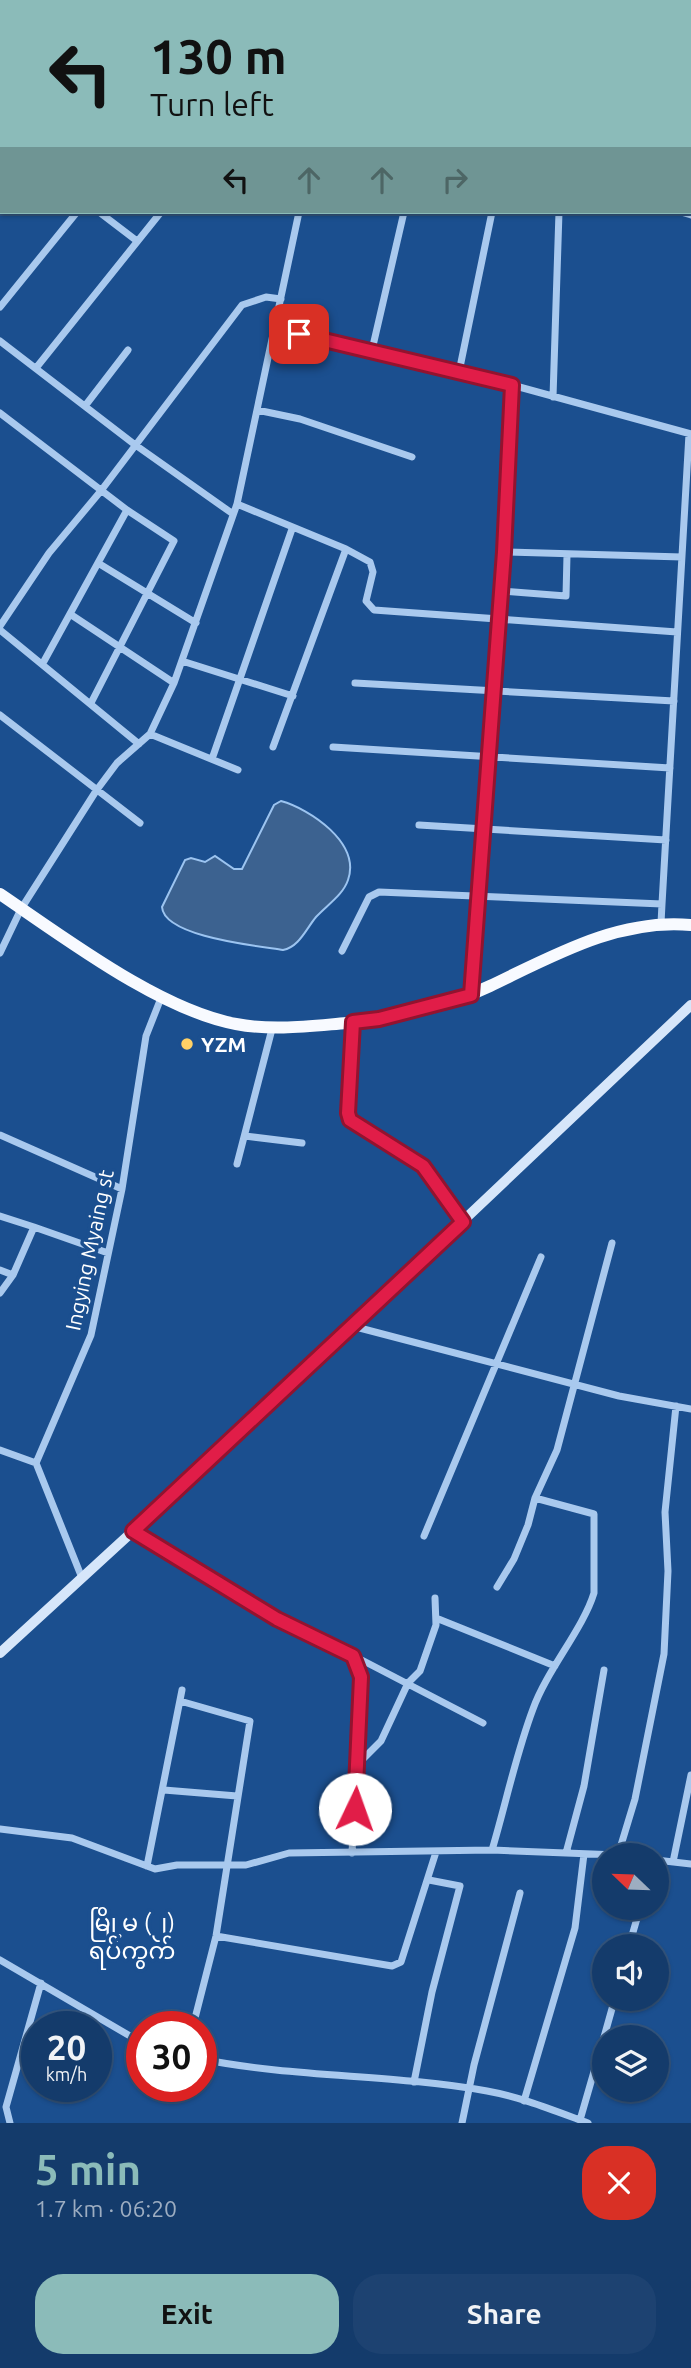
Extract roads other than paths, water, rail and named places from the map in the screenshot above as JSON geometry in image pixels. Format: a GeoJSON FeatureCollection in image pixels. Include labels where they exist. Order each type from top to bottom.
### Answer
{"type":"FeatureCollection","features":[{"type":"Feature","properties":{"kind":"highway"},"geometry":{"type":"LineString","coordinates":[[0,894],[160,998],[213,1018],[272,1029],[379,1019],[471,995],[601,936],[661,923],[691,925]]}},
{"type":"Feature","properties":{"kind":"main road"},"geometry":{"type":"LineString","coordinates":[[0,1653],[463,1222],[691,1005]]}},
{"type":"Feature","properties":{"kind":"street"},"geometry":{"type":"LineString","coordinates":[[0,307],[75,214]]}},
{"type":"Feature","properties":{"kind":"street"},"geometry":{"type":"LineString","coordinates":[[102,214],[137,241]]}},
{"type":"Feature","properties":{"kind":"street"},"geometry":{"type":"LineString","coordinates":[[36,368],[159,214]]}},
{"type":"Feature","properties":{"kind":"street"},"geometry":{"type":"LineString","coordinates":[[0,953],[21,909],[96,791],[117,762],[150,734],[174,683],[237,504],[299,214]]}},
{"type":"Feature","properties":{"kind":"street"},"geometry":{"type":"LineString","coordinates":[[372,350],[404,214]]}},
{"type":"Feature","properties":{"kind":"street"},"geometry":{"type":"LineString","coordinates":[[459,372],[492,214]]}},
{"type":"Feature","properties":{"kind":"street"},"geometry":{"type":"LineString","coordinates":[[553,397],[559,214]]}},
{"type":"Feature","properties":{"kind":"street"},"geometry":{"type":"LineString","coordinates":[[139,744],[0,628],[49,553],[100,492],[134,444],[242,306],[266,298],[281,299]]}},
{"type":"Feature","properties":{"kind":"street"},"geometry":{"type":"LineString","coordinates":[[275,329],[512,385],[690,434],[661,923]]}},
{"type":"Feature","properties":{"kind":"street"},"geometry":{"type":"LineString","coordinates":[[0,341],[134,444],[233,514]]}},
{"type":"Feature","properties":{"kind":"street"},"geometry":{"type":"LineString","coordinates":[[85,406],[128,350]]}},
{"type":"Feature","properties":{"kind":"street"},"geometry":{"type":"LineString","coordinates":[[471,995],[504,552],[512,385]]}},
{"type":"Feature","properties":{"kind":"street"},"geometry":{"type":"LineString","coordinates":[[257,410],[311,423],[412,457]]}},
{"type":"Feature","properties":{"kind":"street"},"geometry":{"type":"LineString","coordinates":[[0,413],[100,492],[174,541],[91,703]]}},
{"type":"Feature","properties":{"kind":"street"},"geometry":{"type":"LineString","coordinates":[[237,504],[292,529],[346,548],[373,567],[366,601],[374,610],[677,632]]}},
{"type":"Feature","properties":{"kind":"street"},"geometry":{"type":"LineString","coordinates":[[43,663],[127,510]]}},
{"type":"Feature","properties":{"kind":"street"},"geometry":{"type":"LineString","coordinates":[[212,759],[292,529]]}},
{"type":"Feature","properties":{"kind":"street"},"geometry":{"type":"LineString","coordinates":[[273,747],[346,548]]}},
{"type":"Feature","properties":{"kind":"street"},"geometry":{"type":"LineString","coordinates":[[504,552],[682,557]]}},
{"type":"Feature","properties":{"kind":"street"},"geometry":{"type":"LineString","coordinates":[[500,591],[565,596],[567,555]]}},
{"type":"Feature","properties":{"kind":"street"},"geometry":{"type":"LineString","coordinates":[[97,563],[196,623]]}},
{"type":"Feature","properties":{"kind":"street"},"geometry":{"type":"LineString","coordinates":[[70,614],[174,683]]}},
{"type":"Feature","properties":{"kind":"street"},"geometry":{"type":"LineString","coordinates":[[182,661],[293,696]]}},
{"type":"Feature","properties":{"kind":"street"},"geometry":{"type":"LineString","coordinates":[[355,682],[674,701]]}},
{"type":"Feature","properties":{"kind":"street"},"geometry":{"type":"LineString","coordinates":[[0,715],[140,823]]}},
{"type":"Feature","properties":{"kind":"street"},"geometry":{"type":"LineString","coordinates":[[150,734],[238,770]]}},
{"type":"Feature","properties":{"kind":"street"},"geometry":{"type":"LineString","coordinates":[[332,747],[670,768]]}},
{"type":"Feature","properties":{"kind":"street"},"geometry":{"type":"LineString","coordinates":[[418,825],[666,840]]}},
{"type":"Feature","properties":{"kind":"street"},"geometry":{"type":"LineString","coordinates":[[342,951],[373,894],[662,904]]}},
{"type":"Feature","properties":{"kind":"street","name":"Ingying Myaing st"},"geometry":{"type":"LineString","coordinates":[[36,1463],[91,1335],[122,1189],[146,1036],[160,998]]}},
{"type":"Feature","properties":{"kind":"street"},"geometry":{"type":"LineString","coordinates":[[353,1022],[348,1113],[350,1120],[423,1166],[463,1222]]}},
{"type":"Feature","properties":{"kind":"street"},"geometry":{"type":"LineString","coordinates":[[237,1164],[272,1029]]}},
{"type":"Feature","properties":{"kind":"street"},"geometry":{"type":"LineString","coordinates":[[0,1135],[122,1189]]}},
{"type":"Feature","properties":{"kind":"street"},"geometry":{"type":"LineString","coordinates":[[245,1136],[302,1143]]}},
{"type":"Feature","properties":{"kind":"street"},"geometry":{"type":"LineString","coordinates":[[0,1216],[108,1253]]}},
{"type":"Feature","properties":{"kind":"street"},"geometry":{"type":"LineString","coordinates":[[0,1293],[13,1275],[34,1227]]}},
{"type":"Feature","properties":{"kind":"street"},"geometry":{"type":"LineString","coordinates":[[497,1587],[524,1536],[535,1498],[557,1450],[612,1243]]}},
{"type":"Feature","properties":{"kind":"street"},"geometry":{"type":"LineString","coordinates":[[424,1536],[541,1257]]}},
{"type":"Feature","properties":{"kind":"street"},"geometry":{"type":"LineString","coordinates":[[0,1270],[13,1275]]}},
{"type":"Feature","properties":{"kind":"street"},"geometry":{"type":"LineString","coordinates":[[352,1326],[573,1384],[691,1409]]}},
{"type":"Feature","properties":{"kind":"street"},"geometry":{"type":"LineString","coordinates":[[622,1843],[635,1799],[664,1654],[668,1571],[665,1512],[676,1406]]}},
{"type":"Feature","properties":{"kind":"street"},"geometry":{"type":"LineString","coordinates":[[0,1450],[36,1463],[82,1578]]}},
{"type":"Feature","properties":{"kind":"street"},"geometry":{"type":"LineString","coordinates":[[492,1850],[533,1708],[594,1593],[595,1517],[535,1498]]}},
{"type":"Feature","properties":{"kind":"street"},"geometry":{"type":"LineString","coordinates":[[133,1531],[277,1619],[483,1723]]}},
{"type":"Feature","properties":{"kind":"street"},"geometry":{"type":"LineString","coordinates":[[357,1765],[381,1741],[408,1683],[421,1671],[429,1651],[436,1618],[435,1598]]}},
{"type":"Feature","properties":{"kind":"street"},"geometry":{"type":"LineString","coordinates":[[436,1618],[555,1665]]}},
{"type":"Feature","properties":{"kind":"street"},"geometry":{"type":"LineString","coordinates":[[352,1853],[361,1677],[353,1656]]}},
{"type":"Feature","properties":{"kind":"street"},"geometry":{"type":"LineString","coordinates":[[566,1853],[584,1786],[604,1670]]}},
{"type":"Feature","properties":{"kind":"street"},"geometry":{"type":"LineString","coordinates":[[146,1866],[182,1690]]}},
{"type":"Feature","properties":{"kind":"street"},"geometry":{"type":"LineString","coordinates":[[180,1701],[250,1721],[216,1936],[197,2011]]}},
{"type":"Feature","properties":{"kind":"street"},"geometry":{"type":"LineString","coordinates":[[673,1862],[691,1775]]}},
{"type":"Feature","properties":{"kind":"street"},"geometry":{"type":"LineString","coordinates":[[163,1790],[237,1796]]}},
{"type":"Feature","properties":{"kind":"street"},"geometry":{"type":"LineString","coordinates":[[0,1829],[72,1838],[155,1869],[177,1865],[246,1865],[289,1853],[492,1850],[592,1854]]}},
{"type":"Feature","properties":{"kind":"street"},"geometry":{"type":"LineString","coordinates":[[216,1936],[392,1966],[401,1962],[436,1852]]}},
{"type":"Feature","properties":{"kind":"street"},"geometry":{"type":"LineString","coordinates":[[524,2101],[575,1928],[584,1854]]}},
{"type":"Feature","properties":{"kind":"street"},"geometry":{"type":"LineString","coordinates":[[669,1862],[691,1864]]}},
{"type":"Feature","properties":{"kind":"street"},"geometry":{"type":"LineString","coordinates":[[414,2082],[432,1992],[460,1886],[429,1880]]}},
{"type":"Feature","properties":{"kind":"street"},"geometry":{"type":"LineString","coordinates":[[462,2123],[520,1893]]}},
{"type":"Feature","properties":{"kind":"street"},"geometry":{"type":"LineString","coordinates":[[0,1960],[126,2033]]}},
{"type":"Feature","properties":{"kind":"street"},"geometry":{"type":"LineString","coordinates":[[10,2123],[3,2107],[41,1983]]}},
{"type":"Feature","properties":{"kind":"street"},"geometry":{"type":"LineString","coordinates":[[217,2062],[286,2073],[470,2088],[524,2101],[584,2121],[592,2087]]}},
{"type":"Feature","properties":{"kind":"water"},"geometry":{"type":"Polygon","coordinates":[[[281,801],[306,812],[330,830],[347,853],[350,866],[348,880],[342,890],[298,941],[283,950],[234,943],[195,933],[178,926],[167,917],[162,907],[185,860],[191,858],[205,862],[215,856],[234,869],[242,869],[274,805],[281,801]]]}},
{"type":"Feature","properties":{"kind":"place","name":"YZM"},"geometry":{"type":"Point","coordinates":[187,1044]}},
{"type":"Feature","properties":{"kind":"district","name":"မြို့မ (၂) ရပ်ကွက်"},"geometry":{"type":"Point","coordinates":[132,1936]}}]}
